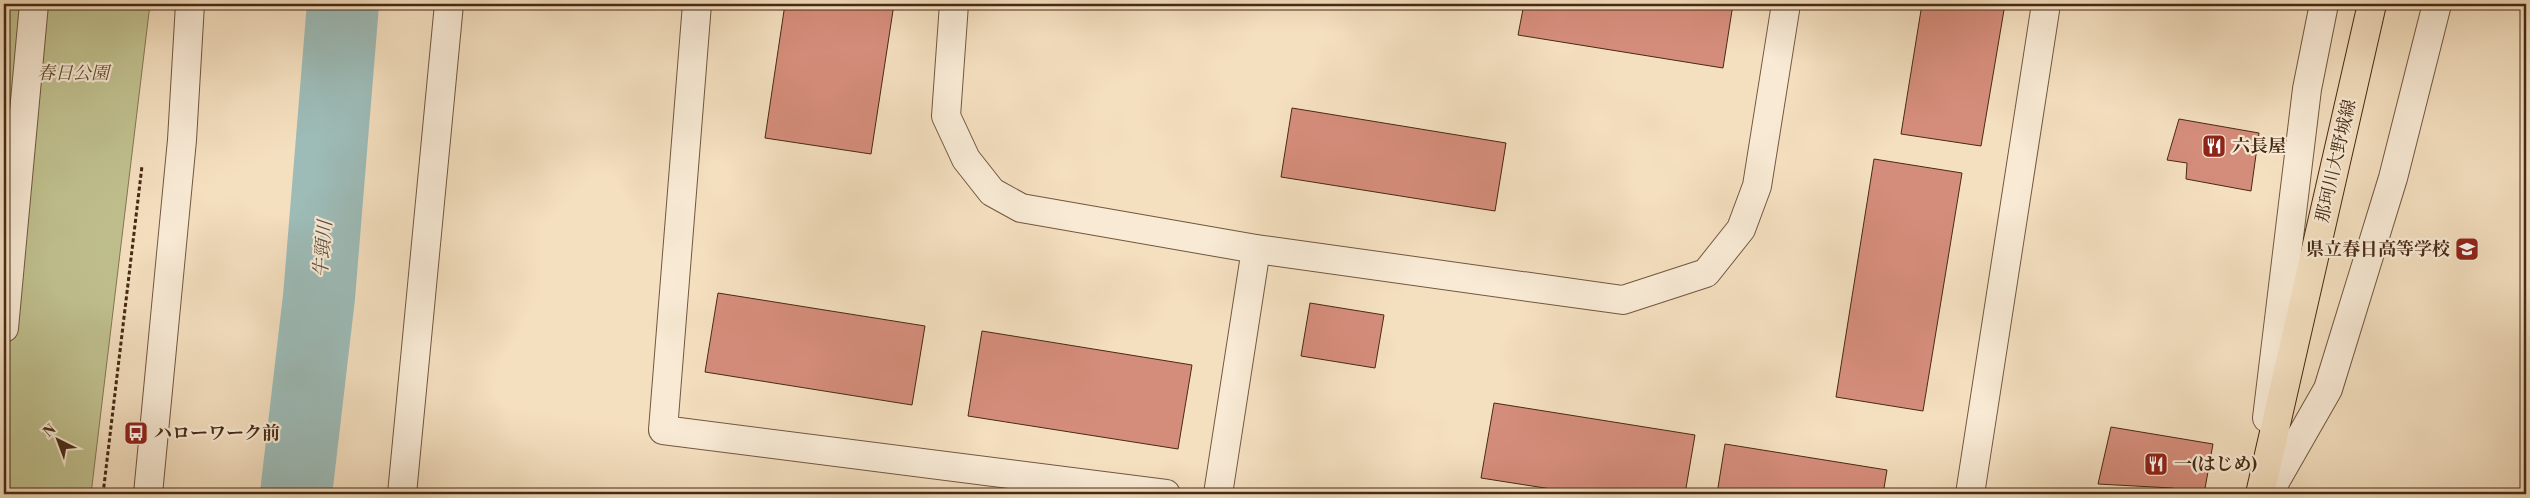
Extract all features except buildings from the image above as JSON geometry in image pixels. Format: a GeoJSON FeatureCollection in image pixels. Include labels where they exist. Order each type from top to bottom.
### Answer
{"type":"FeatureCollection","features":[{"type":"Feature","properties":{"kind":"main road","name":"那珂川大野城線"},"geometry":{"type":"LineString","coordinates":[[2259,494],[2372,4]]}},
{"type":"Feature","properties":{"kind":"street"},"geometry":{"type":"LineString","coordinates":[[4,328],[34,4]]}},
{"type":"Feature","properties":{"kind":"street"},"geometry":{"type":"LineString","coordinates":[[148,494],[182,140],[190,4]]}},
{"type":"Feature","properties":{"kind":"street"},"geometry":{"type":"LineString","coordinates":[[402,494],[449,4]]}},
{"type":"Feature","properties":{"kind":"street"},"geometry":{"type":"LineString","coordinates":[[697,4],[663,430],[1166,494]]}},
{"type":"Feature","properties":{"kind":"street"},"geometry":{"type":"LineString","coordinates":[[954,4],[946,116],[966,159],[992,192],[1021,208],[1256,249],[1623,300],[1706,273],[1741,229],[1757,186],[1786,4]]}},
{"type":"Feature","properties":{"kind":"street"},"geometry":{"type":"LineString","coordinates":[[1970,494],[2046,4]]}},
{"type":"Feature","properties":{"kind":"street"},"geometry":{"type":"LineString","coordinates":[[2259,494],[2307,89],[2324,4]]}},
{"type":"Feature","properties":{"kind":"street"},"geometry":{"type":"LineString","coordinates":[[2268,494],[2328,389],[2393,178],[2437,4]]}},
{"type":"Feature","properties":{"kind":"street"},"geometry":{"type":"LineString","coordinates":[[1218,494],[1256,249]]}},
{"type":"Feature","properties":{"kind":"path"},"geometry":{"type":"LineString","coordinates":[[103,494],[142,161]]}},
{"type":"Feature","properties":{"kind":"green space","name":"春日公園"},"geometry":{"type":"Polygon","coordinates":[[[4,4],[150,4],[91,494],[4,494],[4,4]]]}},
{"type":"Feature","properties":{"kind":"waterway","name":"牛頸川"},"geometry":{"type":"LineString","coordinates":[[296,494],[319,297],[343,4]]}},
{"type":"Feature","properties":{"kind":"place","name":"六長屋"},"geometry":{"type":"Point","coordinates":[2214,146]}},
{"type":"Feature","properties":{"kind":"place","name":"県立春日高等学校"},"geometry":{"type":"Point","coordinates":[2467,249]}},
{"type":"Feature","properties":{"kind":"place","name":"ハローワーク前"},"geometry":{"type":"Point","coordinates":[136,433]}},
{"type":"Feature","properties":{"kind":"place","name":"一(はじめ)"},"geometry":{"type":"Point","coordinates":[2156,464]}}]}
